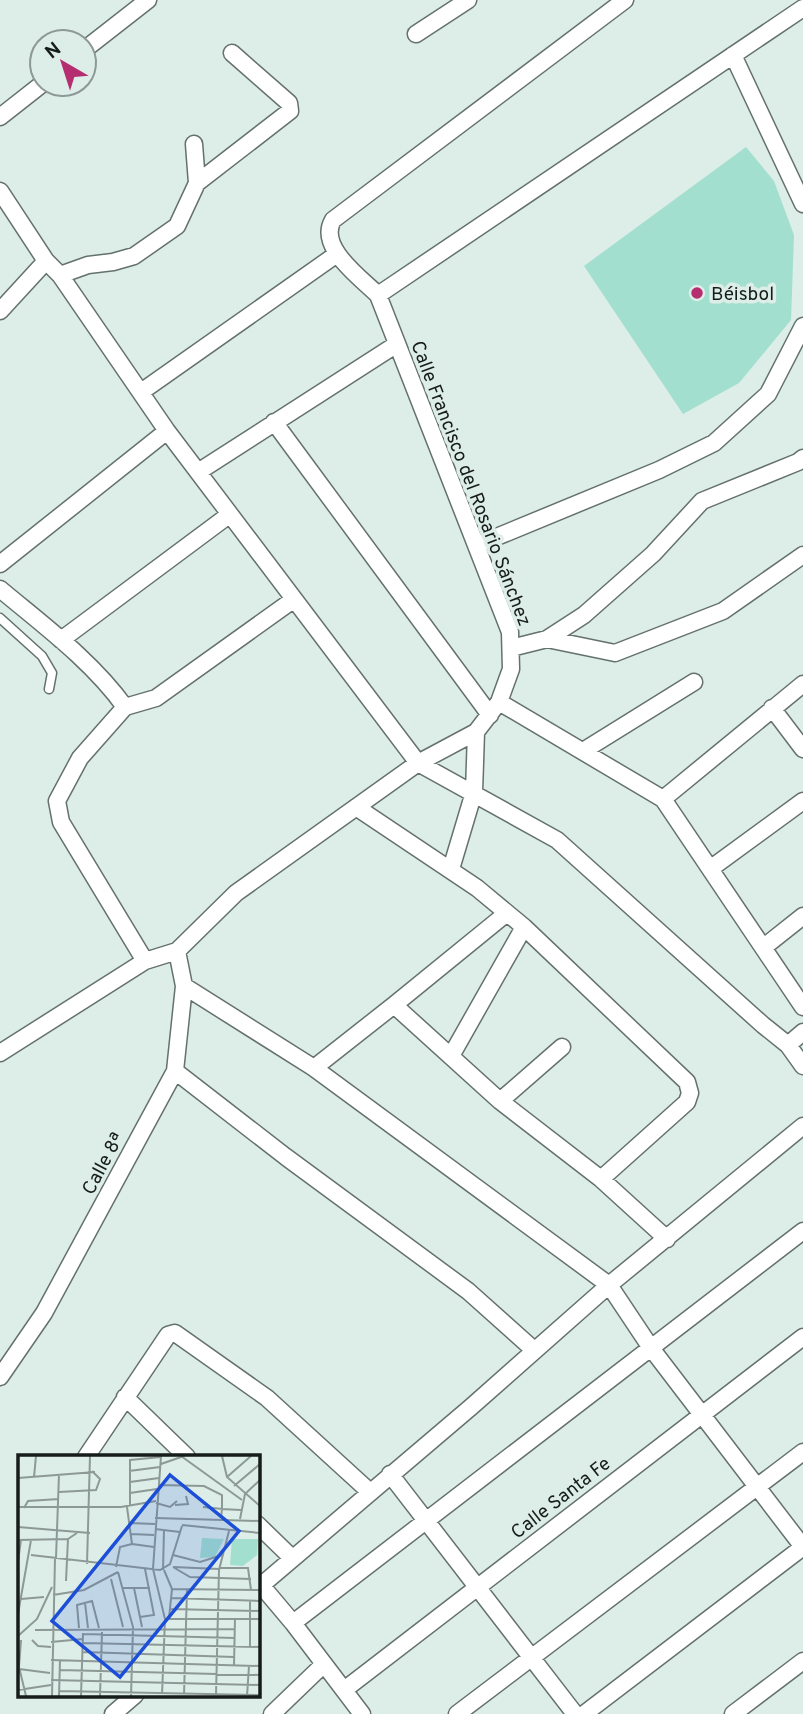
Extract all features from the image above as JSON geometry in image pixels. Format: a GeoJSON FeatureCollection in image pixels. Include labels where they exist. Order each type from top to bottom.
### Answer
{"type":"FeatureCollection","features":[{"type":"Feature","properties":{"kind":"street"},"geometry":{"type":"LineString","coordinates":[[98,39],[148,0]]}},
{"type":"Feature","properties":{"kind":"street"},"geometry":{"type":"LineString","coordinates":[[416,34],[468,0]]}},
{"type":"Feature","properties":{"kind":"street"},"geometry":{"type":"LineString","coordinates":[[594,0],[604,15]]}},
{"type":"Feature","properties":{"kind":"street"},"geometry":{"type":"LineString","coordinates":[[625,0],[333,220],[328,228],[329,238],[337,254],[378,295],[803,8]]}},
{"type":"Feature","properties":{"kind":"street"},"geometry":{"type":"LineString","coordinates":[[60,275],[88,265],[134,256],[177,226],[197,183],[289,111],[289,103],[232,53]]}},
{"type":"Feature","properties":{"kind":"street"},"geometry":{"type":"LineString","coordinates":[[733,55],[803,204]]}},
{"type":"Feature","properties":{"kind":"street"},"geometry":{"type":"LineString","coordinates":[[0,117],[28,94]]}},
{"type":"Feature","properties":{"kind":"street"},"geometry":{"type":"LineString","coordinates":[[194,144],[197,183]]}},
{"type":"Feature","properties":{"kind":"street"},"geometry":{"type":"LineString","coordinates":[[0,191],[46,261],[60,275],[167,431],[418,763],[557,839],[763,1026],[788,1045],[803,1066]]}},
{"type":"Feature","properties":{"kind":"street"},"geometry":{"type":"LineString","coordinates":[[141,392],[337,254]]}},
{"type":"Feature","properties":{"kind":"street"},"geometry":{"type":"LineString","coordinates":[[0,311],[46,261]]}},
{"type":"Feature","properties":{"kind":"street","name":"Calle Francisco del Rosario Sánchez"},"geometry":{"type":"LineString","coordinates":[[0,1053],[145,961],[177,951],[236,893],[418,763],[476,732],[495,708],[511,669],[510,632],[378,295]]}},
{"type":"Feature","properties":{"kind":"street"},"geometry":{"type":"LineString","coordinates":[[477,545],[659,470],[713,443],[768,394],[803,326]]}},
{"type":"Feature","properties":{"kind":"street"},"geometry":{"type":"LineString","coordinates":[[198,471],[397,344]]}},
{"type":"Feature","properties":{"kind":"street"},"geometry":{"type":"LineString","coordinates":[[274,422],[495,708],[583,751],[663,799],[803,1007]]}},
{"type":"Feature","properties":{"kind":"street"},"geometry":{"type":"LineString","coordinates":[[0,564],[167,431]]}},
{"type":"Feature","properties":{"kind":"street"},"geometry":{"type":"LineString","coordinates":[[510,648],[547,639],[584,615],[653,554],[702,501],[803,458]]}},
{"type":"Feature","properties":{"kind":"street"},"geometry":{"type":"LineString","coordinates":[[61,640],[229,515]]}},
{"type":"Feature","properties":{"kind":"street"},"geometry":{"type":"LineString","coordinates":[[547,639],[615,653],[723,611],[803,555]]}},
{"type":"Feature","properties":{"kind":"street"},"geometry":{"type":"LineString","coordinates":[[0,589],[61,640],[125,707]]}},
{"type":"Feature","properties":{"kind":"street"},"geometry":{"type":"LineString","coordinates":[[145,961],[61,822],[58,801],[80,758],[125,707],[156,698],[293,600]]}},
{"type":"Feature","properties":{"kind":"street"},"geometry":{"type":"LineString","coordinates":[[583,751],[694,682]]}},
{"type":"Feature","properties":{"kind":"street"},"geometry":{"type":"LineString","coordinates":[[663,799],[803,684]]}},
{"type":"Feature","properties":{"kind":"street"},"geometry":{"type":"LineString","coordinates":[[772,708],[803,749]]}},
{"type":"Feature","properties":{"kind":"street"},"geometry":{"type":"LineString","coordinates":[[451,869],[474,792],[476,732]]}},
{"type":"Feature","properties":{"kind":"street"},"geometry":{"type":"LineString","coordinates":[[710,869],[803,801]]}},
{"type":"Feature","properties":{"kind":"street"},"geometry":{"type":"LineString","coordinates":[[356,807],[451,869],[524,927],[687,1082],[690,1093],[687,1102],[601,1179]]}},
{"type":"Feature","properties":{"kind":"street"},"geometry":{"type":"LineString","coordinates":[[314,1068],[507,913]]}},
{"type":"Feature","properties":{"kind":"street"},"geometry":{"type":"LineString","coordinates":[[764,947],[803,916]]}},
{"type":"Feature","properties":{"kind":"street"},"geometry":{"type":"LineString","coordinates":[[451,1056],[524,927]]}},
{"type":"Feature","properties":{"kind":"street","name":"Calle 8ª"},"geometry":{"type":"LineString","coordinates":[[0,1377],[44,1312],[175,1071],[184,986],[177,951]]}},
{"type":"Feature","properties":{"kind":"street"},"geometry":{"type":"LineString","coordinates":[[184,986],[314,1068],[609,1285],[651,1348],[803,1547],[584,1714]]}},
{"type":"Feature","properties":{"kind":"street"},"geometry":{"type":"LineString","coordinates":[[394,1006],[500,1101],[601,1179],[667,1239]]}},
{"type":"Feature","properties":{"kind":"street"},"geometry":{"type":"LineString","coordinates":[[788,1045],[803,1032]]}},
{"type":"Feature","properties":{"kind":"street"},"geometry":{"type":"LineString","coordinates":[[500,1101],[562,1047]]}},
{"type":"Feature","properties":{"kind":"street"},"geometry":{"type":"LineString","coordinates":[[175,1071],[286,1157],[468,1291],[534,1350]]}},
{"type":"Feature","properties":{"kind":"street"},"geometry":{"type":"LineString","coordinates":[[362,1714],[293,1623],[259,1587],[609,1285],[803,1126]]}},
{"type":"Feature","properties":{"kind":"street"},"geometry":{"type":"LineString","coordinates":[[293,1623],[803,1231]]}},
{"type":"Feature","properties":{"kind":"street"},"geometry":{"type":"LineString","coordinates":[[87,1455],[168,1335],[175,1334],[267,1398],[370,1492]]}},
{"type":"Feature","properties":{"kind":"street","name":"Calle Santa Fe"},"geometry":{"type":"LineString","coordinates":[[344,1690],[803,1337]]}},
{"type":"Feature","properties":{"kind":"street"},"geometry":{"type":"LineString","coordinates":[[125,1397],[185,1455]]}},
{"type":"Feature","properties":{"kind":"street"},"geometry":{"type":"LineString","coordinates":[[457,1714],[803,1452]]}},
{"type":"Feature","properties":{"kind":"street"},"geometry":{"type":"LineString","coordinates":[[390,1474],[575,1714]]}},
{"type":"Feature","properties":{"kind":"street"},"geometry":{"type":"LineString","coordinates":[[259,1526],[292,1558]]}},
{"type":"Feature","properties":{"kind":"street"},"geometry":{"type":"LineString","coordinates":[[733,1714],[803,1661]]}},
{"type":"Feature","properties":{"kind":"street"},"geometry":{"type":"LineString","coordinates":[[272,1714],[324,1664]]}},
{"type":"Feature","properties":{"kind":"street"},"geometry":{"type":"LineString","coordinates":[[113,1714],[134,1696]]}},
{"type":"Feature","properties":{"kind":"lane"},"geometry":{"type":"LineString","coordinates":[[0,618],[42,656],[52,673],[49,689]]}},
{"type":"Feature","properties":{"kind":"green space","name":"Béisbol"},"geometry":{"type":"Polygon","coordinates":[[[746,147],[774,181],[794,235],[791,320],[739,383],[683,414],[584,266],[746,147]]]}},
{"type":"Feature","properties":{"kind":"place","name":"Béisbol"},"geometry":{"type":"Point","coordinates":[697,293]}}]}
